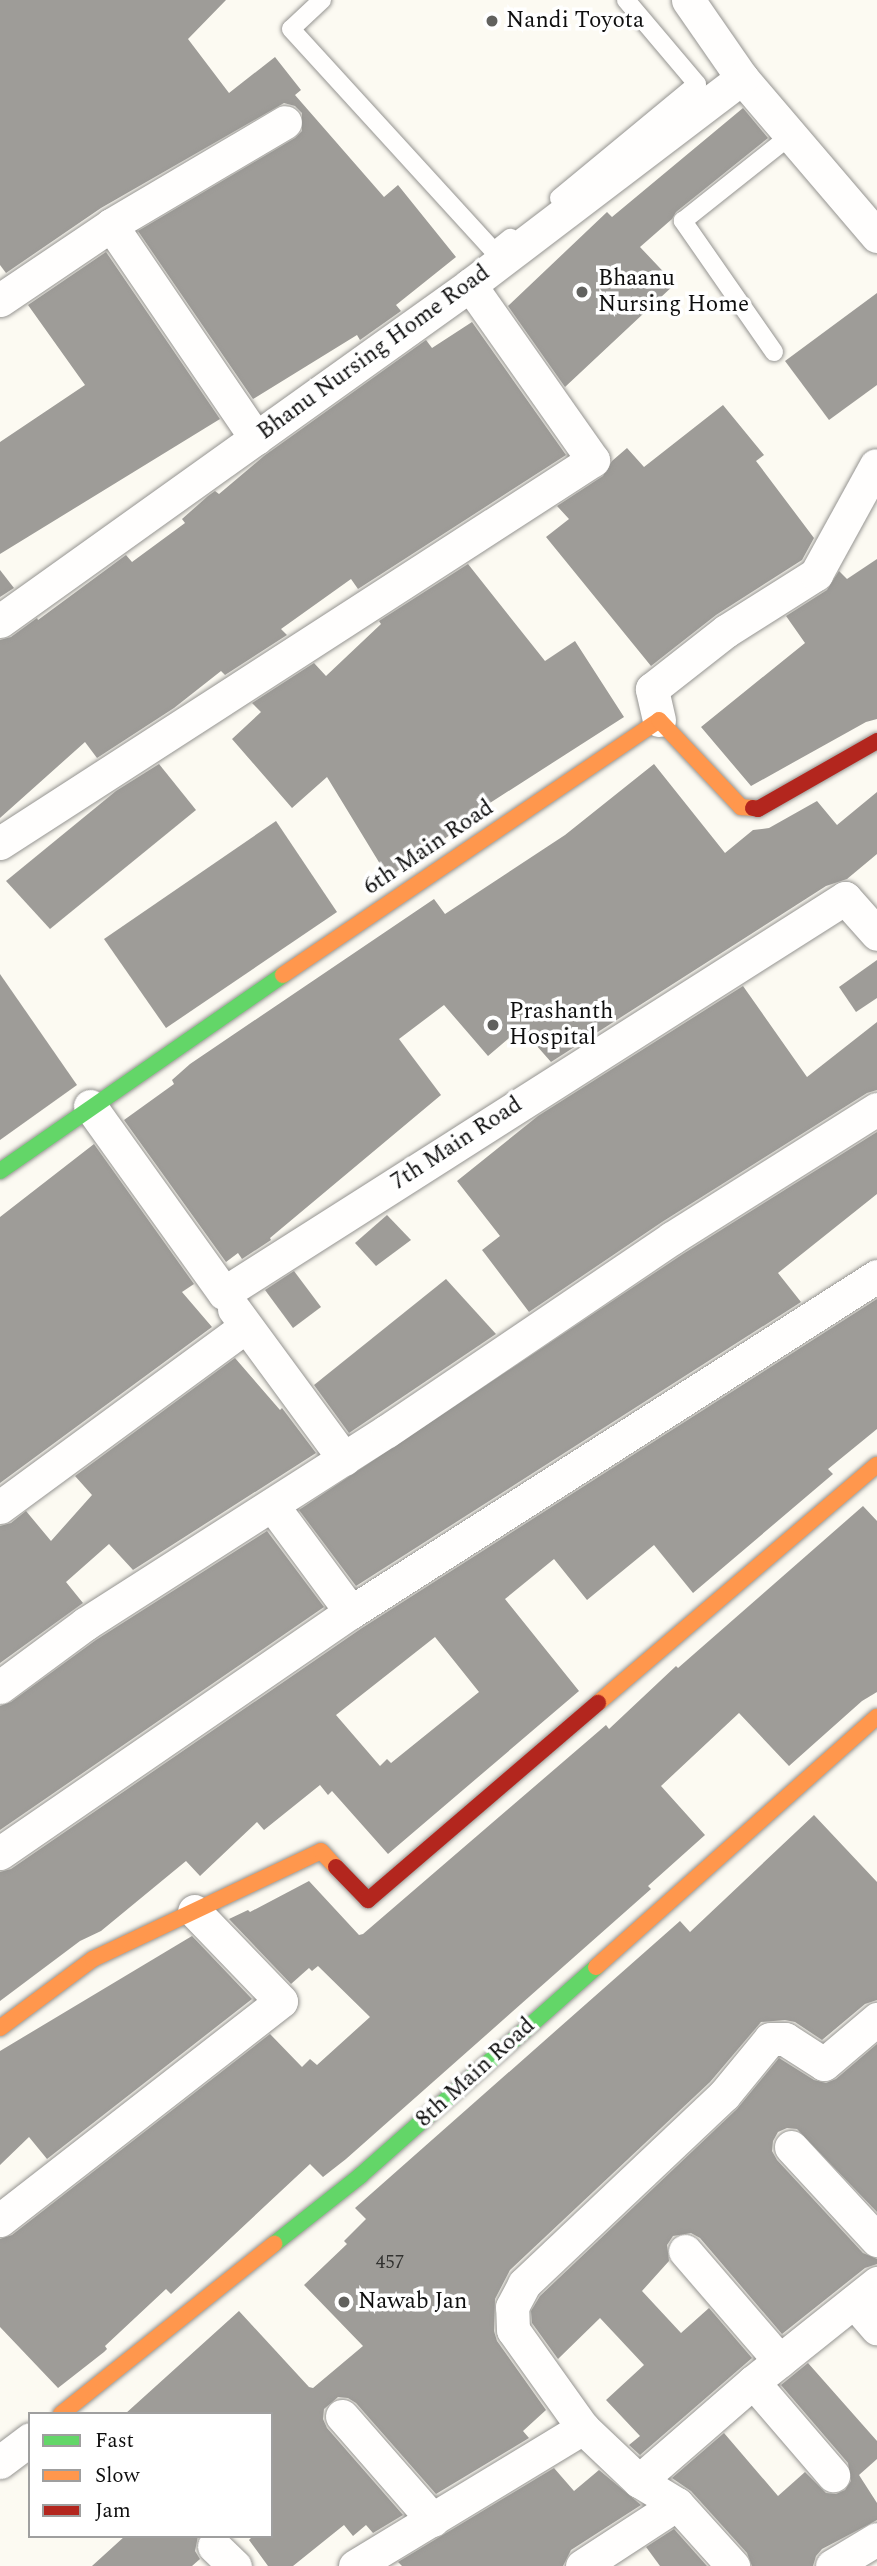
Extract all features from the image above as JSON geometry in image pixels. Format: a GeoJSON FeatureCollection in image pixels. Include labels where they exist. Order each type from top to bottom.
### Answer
{"type":"FeatureCollection","features":[{"type":"Feature","properties":{"kind":"street"},"geometry":{"type":"LineString","coordinates":[[688,0],[742,78],[877,236]]}},
{"type":"Feature","properties":{"kind":"street","name":"Bhanu Nursing Home Road"},"geometry":{"type":"LineString","coordinates":[[0,621],[470,285],[742,78]]}},
{"type":"Feature","properties":{"kind":"street"},"geometry":{"type":"LineString","coordinates":[[0,300],[111,225],[285,122]]}},
{"type":"Feature","properties":{"kind":"street"},"geometry":{"type":"LineString","coordinates":[[111,225],[256,438]]}},
{"type":"Feature","properties":{"kind":"street"},"geometry":{"type":"LineString","coordinates":[[0,843],[593,460],[470,285]]}},
{"type":"Feature","properties":{"kind":"street"},"geometry":{"type":"LineString","coordinates":[[876,465],[816,574],[726,631],[652,689],[659,719],[741,807],[758,809],[877,741]]}},
{"type":"Feature","properties":{"kind":"street","name":"6th Main Road"},"geometry":{"type":"LineString","coordinates":[[0,1171],[90,1106],[659,719]]}},
{"type":"Feature","properties":{"kind":"street","name":"7th Main Road"},"geometry":{"type":"LineString","coordinates":[[224,1293],[845,898],[877,934]]}},
{"type":"Feature","properties":{"kind":"street"},"geometry":{"type":"LineString","coordinates":[[90,1106],[224,1293],[244,1326],[344,1460]]}},
{"type":"Feature","properties":{"kind":"street"},"geometry":{"type":"LineString","coordinates":[[0,1687],[85,1624],[344,1460],[671,1238],[877,1109]]}},
{"type":"Feature","properties":{"kind":"street"},"geometry":{"type":"LineString","coordinates":[[0,1853],[351,1612],[877,1276]]}},
{"type":"Feature","properties":{"kind":"street"},"geometry":{"type":"LineString","coordinates":[[0,1507],[244,1326]]}},
{"type":"Feature","properties":{"kind":"street"},"geometry":{"type":"LineString","coordinates":[[0,2028],[93,1959],[321,1851],[368,1900],[877,1465]]}},
{"type":"Feature","properties":{"kind":"street"},"geometry":{"type":"LineString","coordinates":[[272,1505],[351,1612]]}},
{"type":"Feature","properties":{"kind":"street","name":"8th Main Road"},"geometry":{"type":"LineString","coordinates":[[64,2412],[360,2176],[877,1717]]}},
{"type":"Feature","properties":{"kind":"street"},"geometry":{"type":"LineString","coordinates":[[0,2220],[281,2001],[194,1911]]}},
{"type":"Feature","properties":{"kind":"street"},"geometry":{"type":"LineString","coordinates":[[733,2566],[677,2504],[639,2481],[583,2428],[513,2330],[512,2307],[524,2284],[724,2095],[771,2039],[785,2039],[824,2064],[877,2019]]}},
{"type":"Feature","properties":{"kind":"street"},"geometry":{"type":"LineString","coordinates":[[791,2147],[877,2240]]}},
{"type":"Feature","properties":{"kind":"street"},"geometry":{"type":"LineString","coordinates":[[685,2251],[780,2361]]}},
{"type":"Feature","properties":{"kind":"street"},"geometry":{"type":"LineString","coordinates":[[639,2481],[753,2382],[866,2292],[877,2328]]}},
{"type":"Feature","properties":{"kind":"street"},"geometry":{"type":"LineString","coordinates":[[753,2382],[833,2475]]}},
{"type":"Feature","properties":{"kind":"street"},"geometry":{"type":"LineString","coordinates":[[342,2416],[433,2520]]}},
{"type":"Feature","properties":{"kind":"street"},"geometry":{"type":"LineString","coordinates":[[355,2566],[583,2428]]}},
{"type":"Feature","properties":{"kind":"street"},"geometry":{"type":"LineString","coordinates":[[0,2462],[28,2441]]}},
{"type":"Feature","properties":{"kind":"street"},"geometry":{"type":"LineString","coordinates":[[582,2566],[677,2504]]}},
{"type":"Feature","properties":{"kind":"street"},"geometry":{"type":"LineString","coordinates":[[832,2566],[877,2539]]}},
{"type":"Feature","properties":{"kind":"lane"},"geometry":{"type":"LineString","coordinates":[[322,0],[290,29],[494,251],[697,84],[626,0]]}},
{"type":"Feature","properties":{"kind":"lane"},"geometry":{"type":"LineString","coordinates":[[774,352],[683,221],[791,135]]}},
{"type":"Feature","properties":{"kind":"building"},"geometry":{"type":"Polygon","coordinates":[[[0,0],[226,0],[188,39],[229,93],[275,57],[301,90],[295,95],[384,197],[398,185],[456,257],[396,305],[401,311],[360,340],[357,335],[253,399],[138,231],[295,138],[302,131],[302,113],[295,106],[284,103],[101,208],[6,273],[0,265],[0,0]]]}},
{"type":"Feature","properties":{"kind":"building"},"geometry":{"type":"Polygon","coordinates":[[[743,108],[768,138],[676,212],[672,219],[640,247],[675,284],[565,387],[508,306],[607,212],[612,217],[743,108]]]}},
{"type":"Feature","properties":{"kind":"building"},"geometry":{"type":"Polygon","coordinates":[[[106,252],[220,419],[0,554],[0,442],[85,385],[28,305],[106,252]]]}},
{"type":"Feature","properties":{"kind":"building"},"geometry":{"type":"Polygon","coordinates":[[[877,293],[877,385],[829,420],[785,361],[877,293]]]}},
{"type":"Feature","properties":{"kind":"building"},"geometry":{"type":"Polygon","coordinates":[[[472,322],[566,455],[358,589],[351,579],[281,629],[287,635],[225,675],[221,671],[174,708],[97,758],[85,742],[0,818],[0,640],[11,637],[37,618],[38,620],[126,555],[132,562],[185,523],[182,519],[208,496],[215,491],[219,494],[264,456],[426,340],[432,348],[472,322]]]}},
{"type":"Feature","properties":{"kind":"building"},"geometry":{"type":"Polygon","coordinates":[[[723,405],[764,455],[756,461],[814,538],[802,560],[716,615],[651,666],[546,537],[569,519],[557,506],[603,476],[612,461],[627,448],[644,467],[723,405]]]}},
{"type":"Feature","properties":{"kind":"building"},"geometry":{"type":"Polygon","coordinates":[[[877,559],[877,719],[866,722],[751,786],[701,727],[805,643],[786,616],[827,590],[839,571],[847,579],[877,559]]]}},
{"type":"Feature","properties":{"kind":"building"},"geometry":{"type":"Polygon","coordinates":[[[468,564],[545,661],[575,641],[624,717],[479,810],[481,814],[388,877],[327,777],[292,808],[232,739],[261,712],[252,703],[314,663],[326,676],[381,624],[379,621],[468,564]]]}},
{"type":"Feature","properties":{"kind":"building"},"geometry":{"type":"Polygon","coordinates":[[[0,570],[14,588],[0,597],[0,570]]]}},
{"type":"Feature","properties":{"kind":"building"},"geometry":{"type":"Polygon","coordinates":[[[159,764],[196,810],[50,929],[6,881],[116,791],[159,764]]]}},
{"type":"Feature","properties":{"kind":"building"},"geometry":{"type":"Polygon","coordinates":[[[654,764],[725,853],[753,830],[769,828],[817,801],[837,825],[877,792],[877,854],[847,879],[826,886],[551,1062],[521,1028],[488,1056],[444,1005],[399,1039],[441,1095],[270,1238],[271,1240],[242,1259],[238,1253],[226,1262],[124,1120],[174,1084],[172,1080],[190,1064],[434,899],[445,914],[565,835],[654,764]]]}},
{"type":"Feature","properties":{"kind":"building"},"geometry":{"type":"Polygon","coordinates":[[[276,821],[337,912],[166,1028],[104,939],[276,821]]]}},
{"type":"Feature","properties":{"kind":"building"},"geometry":{"type":"Polygon","coordinates":[[[877,960],[877,998],[856,1012],[839,987],[877,960]]]}},
{"type":"Feature","properties":{"kind":"building"},"geometry":{"type":"Polygon","coordinates":[[[0,974],[77,1085],[0,1140],[0,974]]]}},
{"type":"Feature","properties":{"kind":"building"},"geometry":{"type":"Polygon","coordinates":[[[743,986],[807,1077],[877,1022],[877,1090],[867,1093],[662,1222],[529,1312],[482,1250],[500,1236],[457,1181],[538,1116],[743,986]]]}},
{"type":"Feature","properties":{"kind":"building"},"geometry":{"type":"Polygon","coordinates":[[[877,1132],[877,1194],[778,1273],[801,1302],[356,1586],[299,1510],[683,1254],[877,1132]]]}},
{"type":"Feature","properties":{"kind":"building"},"geometry":{"type":"Polygon","coordinates":[[[94,1144],[194,1284],[182,1292],[212,1327],[0,1483],[0,1217],[94,1144]]]}},
{"type":"Feature","properties":{"kind":"building"},"geometry":{"type":"Polygon","coordinates":[[[387,1215],[411,1240],[376,1266],[355,1243],[387,1215]]]}},
{"type":"Feature","properties":{"kind":"building"},"geometry":{"type":"Polygon","coordinates":[[[294,1271],[321,1307],[293,1328],[265,1290],[294,1271]]]}},
{"type":"Feature","properties":{"kind":"building"},"geometry":{"type":"Polygon","coordinates":[[[446,1279],[496,1334],[349,1433],[314,1385],[446,1279]]]}},
{"type":"Feature","properties":{"kind":"building"},"geometry":{"type":"Polygon","coordinates":[[[877,1299],[877,1429],[828,1469],[833,1474],[693,1593],[654,1545],[587,1600],[554,1559],[505,1599],[579,1691],[388,1854],[332,1791],[328,1795],[320,1785],[264,1830],[257,1822],[200,1876],[186,1861],[101,1931],[80,1941],[0,2001],[0,1872],[11,1869],[362,1628],[877,1299]],[[435,1637],[336,1715],[380,1766],[387,1759],[391,1763],[479,1692],[435,1637]]]}},
{"type":"Feature","properties":{"kind":"building"},"geometry":{"type":"Polygon","coordinates":[[[235,1358],[280,1410],[282,1408],[316,1453],[133,1570],[109,1544],[66,1582],[83,1603],[0,1663],[0,1526],[11,1523],[26,1511],[51,1541],[92,1495],[75,1476],[235,1358]]]}},
{"type":"Feature","properties":{"kind":"building"},"geometry":{"type":"Polygon","coordinates":[[[863,1506],[877,1521],[877,1692],[862,1701],[789,1766],[739,1713],[661,1786],[705,1835],[648,1886],[651,1889],[346,2159],[323,2177],[310,2164],[171,2294],[166,2289],[105,2346],[107,2349],[104,2352],[58,2388],[0,2327],[0,2239],[12,2235],[270,2034],[302,2067],[310,2059],[317,2065],[370,2017],[318,1966],[312,1971],[309,1968],[291,1984],[229,1919],[248,1910],[250,1912],[309,1881],[359,1935],[363,1934],[606,1725],[609,1729],[676,1666],[678,1668],[863,1506]]]}},
{"type":"Feature","properties":{"kind":"building"},"geometry":{"type":"Polygon","coordinates":[[[267,1531],[324,1607],[0,1830],[0,1706],[11,1702],[96,1640],[267,1531]]]}},
{"type":"Feature","properties":{"kind":"building"},"geometry":{"type":"Polygon","coordinates":[[[814,1815],[877,1882],[877,2000],[865,2004],[822,2040],[795,2022],[761,2022],[710,2082],[510,2270],[495,2299],[494,2331],[497,2341],[546,2410],[523,2431],[529,2438],[436,2494],[356,2403],[348,2398],[338,2397],[324,2409],[323,2419],[327,2428],[403,2515],[373,2533],[366,2525],[353,2536],[344,2525],[293,2566],[268,2566],[249,2540],[273,2538],[273,2412],[127,2412],[239,2311],[309,2387],[313,2388],[363,2346],[304,2285],[347,2244],[344,2241],[366,2219],[355,2208],[680,1921],[690,1932],[814,1815]]]}},
{"type":"Feature","properties":{"kind":"building"},"geometry":{"type":"Polygon","coordinates":[[[192,1936],[252,1999],[47,2159],[29,2137],[0,2165],[0,2051],[192,1936]]]}},
{"type":"Feature","properties":{"kind":"building"},"geometry":{"type":"Polygon","coordinates":[[[877,2044],[877,2212],[797,2129],[787,2128],[778,2132],[772,2151],[777,2160],[863,2253],[877,2259],[877,2264],[865,2268],[782,2334],[700,2238],[691,2233],[673,2236],[667,2245],[669,2261],[642,2291],[681,2333],[709,2308],[752,2358],[640,2455],[629,2445],[640,2436],[606,2400],[644,2365],[600,2318],[558,2359],[532,2323],[531,2311],[540,2296],[737,2109],[779,2058],[814,2080],[826,2083],[836,2079],[877,2044]]]}},
{"type":"Feature","properties":{"kind":"building"},"geometry":{"type":"Polygon","coordinates":[[[808,2363],[877,2441],[877,2459],[859,2475],[877,2503],[877,2520],[822,2549],[813,2566],[752,2566],[747,2553],[691,2491],[672,2478],[724,2433],[778,2496],[805,2472],[826,2493],[836,2494],[845,2490],[851,2481],[848,2463],[781,2385],[808,2363]]]}},
{"type":"Feature","properties":{"kind":"building"},"geometry":{"type":"Polygon","coordinates":[[[554,2468],[574,2491],[599,2470],[641,2505],[571,2550],[563,2566],[402,2566],[398,2562],[554,2468]]]}},
{"type":"Feature","properties":{"kind":"building"},"geometry":{"type":"Polygon","coordinates":[[[674,2529],[707,2566],[660,2566],[646,2547],[674,2529]]]}},
{"type":"Feature","properties":{"kind":"building"},"geometry":{"type":"Polygon","coordinates":[[[123,2538],[198,2538],[195,2551],[200,2559],[192,2566],[92,2566],[123,2538]]]}},
{"type":"Feature","properties":{"kind":"traffic: fast"},"geometry":{"type":"LineString","coordinates":[[0,1171],[283,975]]}},
{"type":"Feature","properties":{"kind":"traffic: fast"},"geometry":{"type":"LineString","coordinates":[[274,2244],[360,2176],[596,1967]]}},
{"type":"Feature","properties":{"kind":"traffic: slow"},"geometry":{"type":"LineString","coordinates":[[283,975],[659,720],[741,807],[753,808]]}},
{"type":"Feature","properties":{"kind":"traffic: slow"},"geometry":{"type":"LineString","coordinates":[[598,1703],[877,1465]]}},
{"type":"Feature","properties":{"kind":"traffic: slow"},"geometry":{"type":"LineString","coordinates":[[596,1967],[877,1717]]}},
{"type":"Feature","properties":{"kind":"traffic: slow"},"geometry":{"type":"LineString","coordinates":[[0,2028],[93,1959],[321,1851],[336,1867]]}},
{"type":"Feature","properties":{"kind":"traffic: slow"},"geometry":{"type":"LineString","coordinates":[[64,2412],[274,2244]]}},
{"type":"Feature","properties":{"kind":"traffic: jam"},"geometry":{"type":"LineString","coordinates":[[753,808],[758,809],[877,741]]}},
{"type":"Feature","properties":{"kind":"traffic: jam"},"geometry":{"type":"LineString","coordinates":[[336,1867],[368,1900],[598,1703]]}},
{"type":"Feature","properties":{"kind":"place","name":"Nandi Toyota"},"geometry":{"type":"Point","coordinates":[492,21]}},
{"type":"Feature","properties":{"kind":"place","name":"Bhaanu Nursing Home"},"geometry":{"type":"Point","coordinates":[582,292]}},
{"type":"Feature","properties":{"kind":"place","name":"Prashanth Hospital"},"geometry":{"type":"Point","coordinates":[493,1025]}},
{"type":"Feature","properties":{"kind":"place","name":"Nawab Jan"},"geometry":{"type":"Point","coordinates":[344,2302]}}]}
